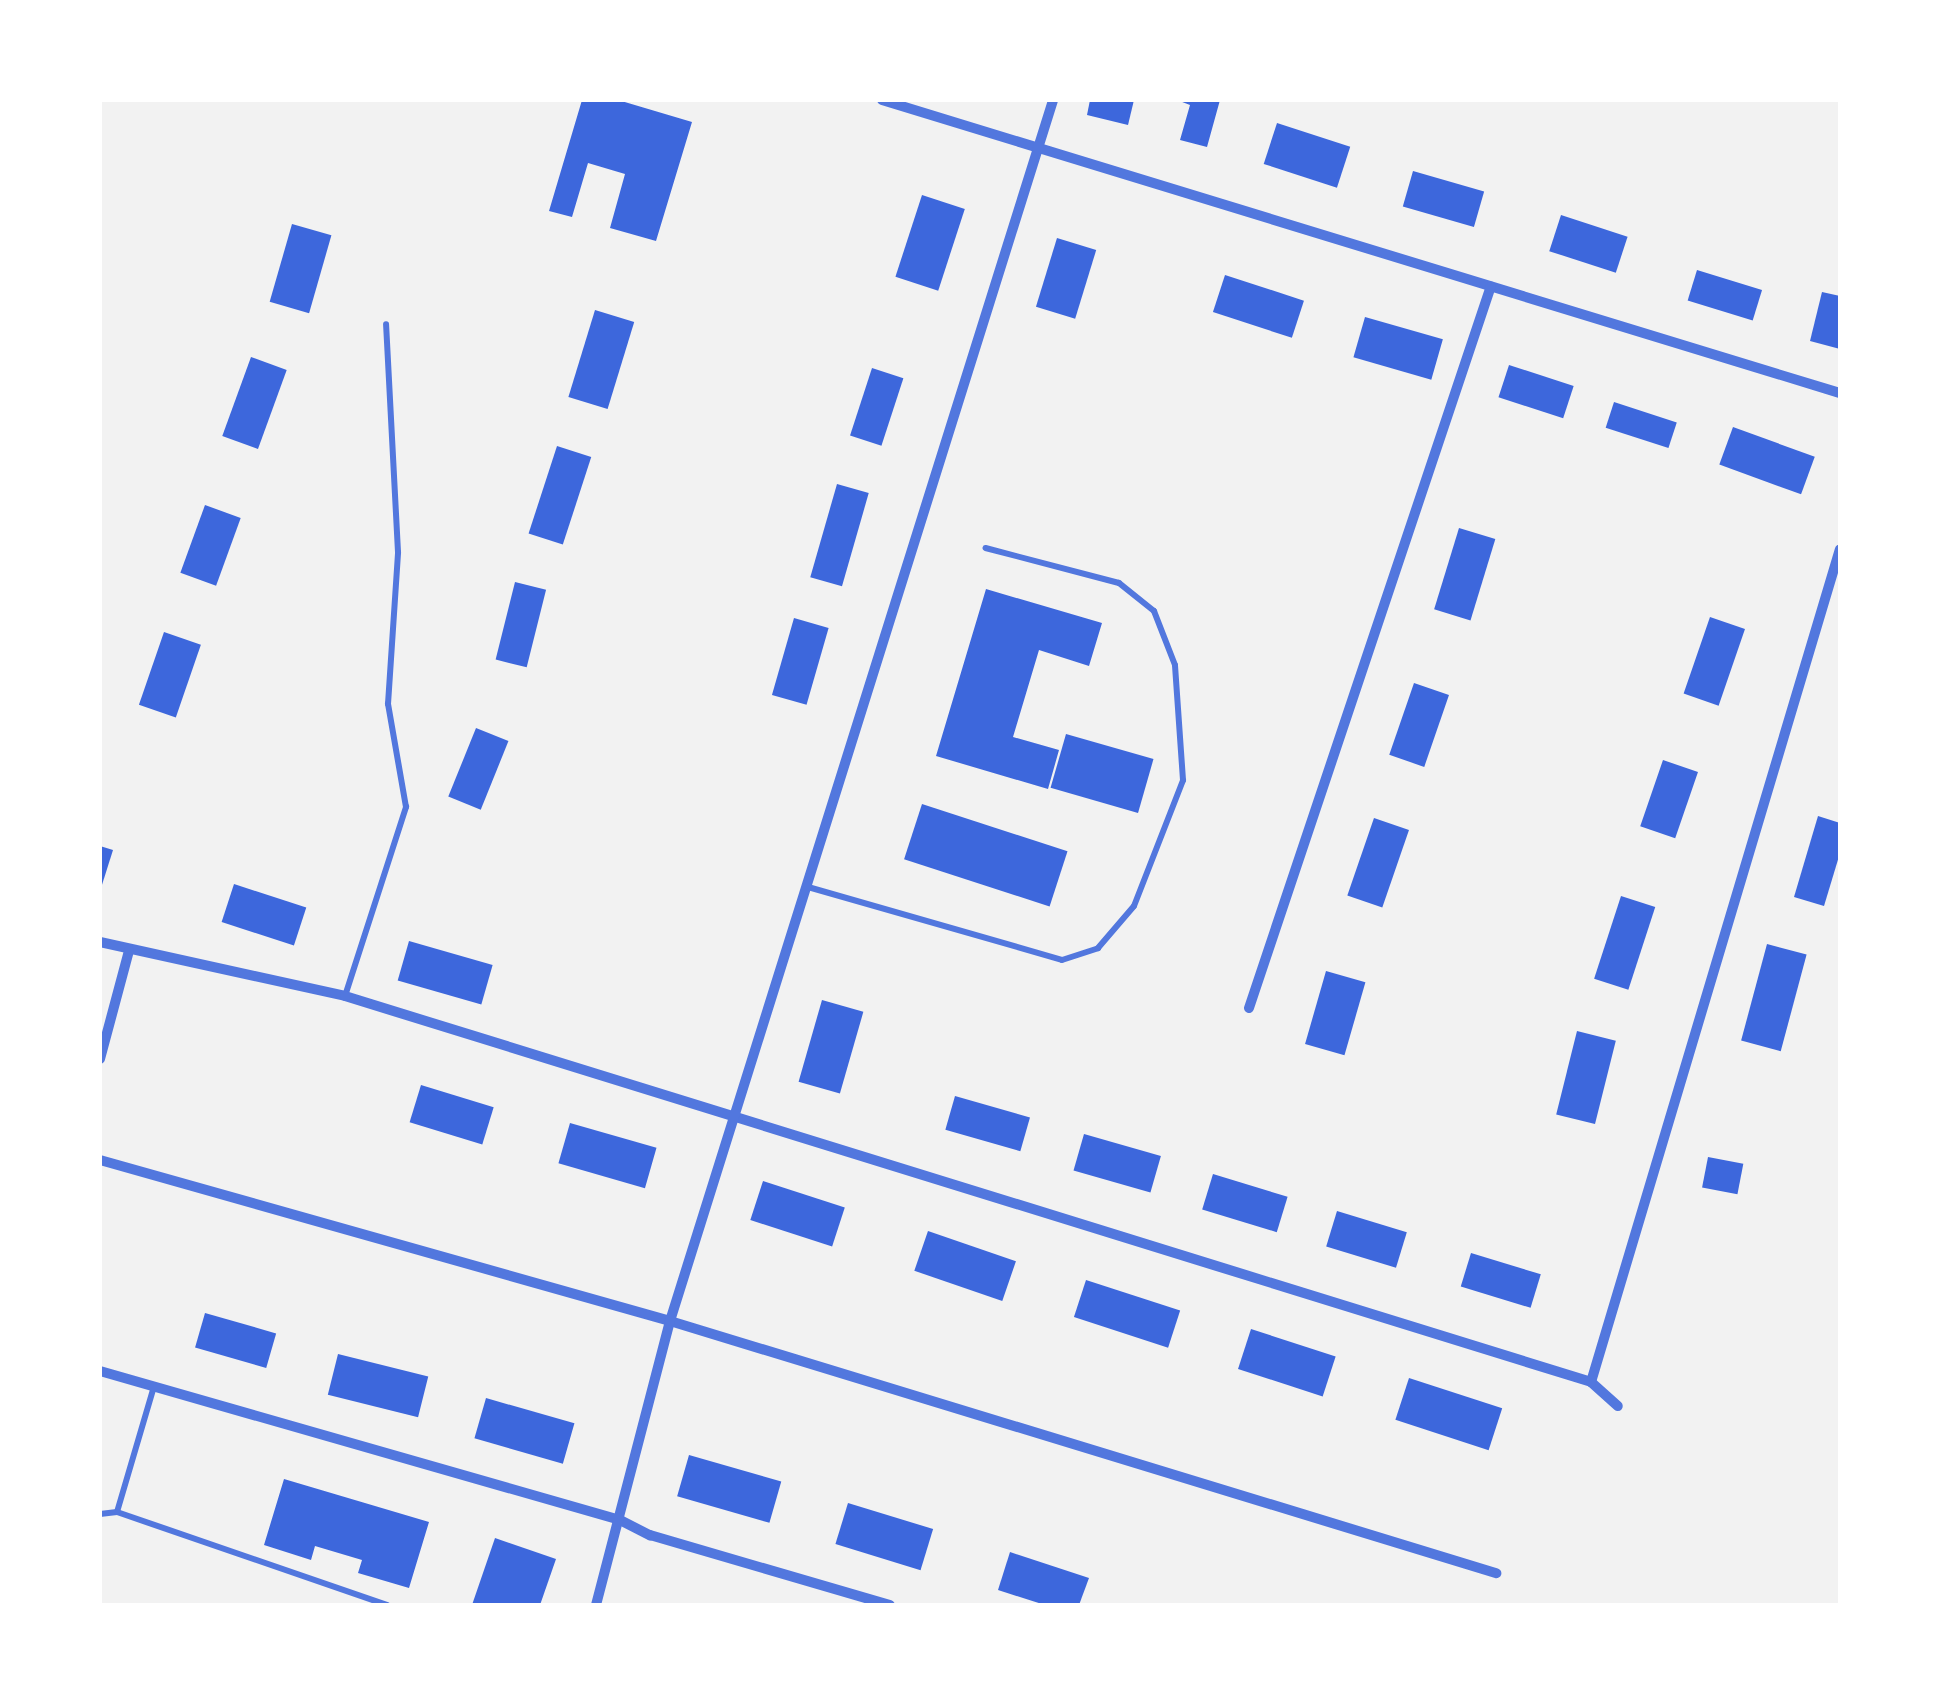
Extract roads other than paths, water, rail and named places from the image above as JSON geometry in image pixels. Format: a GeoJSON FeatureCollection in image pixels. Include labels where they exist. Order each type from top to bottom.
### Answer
{"type":"FeatureCollection","features":[{"type":"Feature","properties":{"kind":"street"},"geometry":{"type":"LineString","coordinates":[[882,100],[1840,392]]}},
{"type":"Feature","properties":{"kind":"street"},"geometry":{"type":"LineString","coordinates":[[596,1605],[670,1321],[1053,100]]}},
{"type":"Feature","properties":{"kind":"street"},"geometry":{"type":"LineString","coordinates":[[1249,1008],[1491,286]]}},
{"type":"Feature","properties":{"kind":"street"},"geometry":{"type":"LineString","coordinates":[[1591,1382],[1840,549]]}},
{"type":"Feature","properties":{"kind":"street"},"geometry":{"type":"LineString","coordinates":[[100,942],[346,996],[732,1119],[1591,1382],[1618,1406]]}},
{"type":"Feature","properties":{"kind":"street"},"geometry":{"type":"LineString","coordinates":[[100,1058],[129,950]]}},
{"type":"Feature","properties":{"kind":"street"},"geometry":{"type":"LineString","coordinates":[[100,1160],[670,1321],[1496,1573]]}},
{"type":"Feature","properties":{"kind":"street"},"geometry":{"type":"LineString","coordinates":[[100,1371],[620,1520],[650,1535],[890,1605]]}},
{"type":"Feature","properties":{"kind":"lane"},"geometry":{"type":"LineString","coordinates":[[346,996],[406,807],[388,704],[398,552],[386,324]]}},
{"type":"Feature","properties":{"kind":"lane"},"geometry":{"type":"LineString","coordinates":[[808,887],[1062,960],[1098,948],[1134,906],[1184,780],[1175,665],[1154,611],[1119,583],[986,548]]}},
{"type":"Feature","properties":{"kind":"lane"},"geometry":{"type":"LineString","coordinates":[[117,1512],[154,1386]]}},
{"type":"Feature","properties":{"kind":"lane"},"geometry":{"type":"LineString","coordinates":[[100,1514],[117,1512],[387,1605]]}}]}
